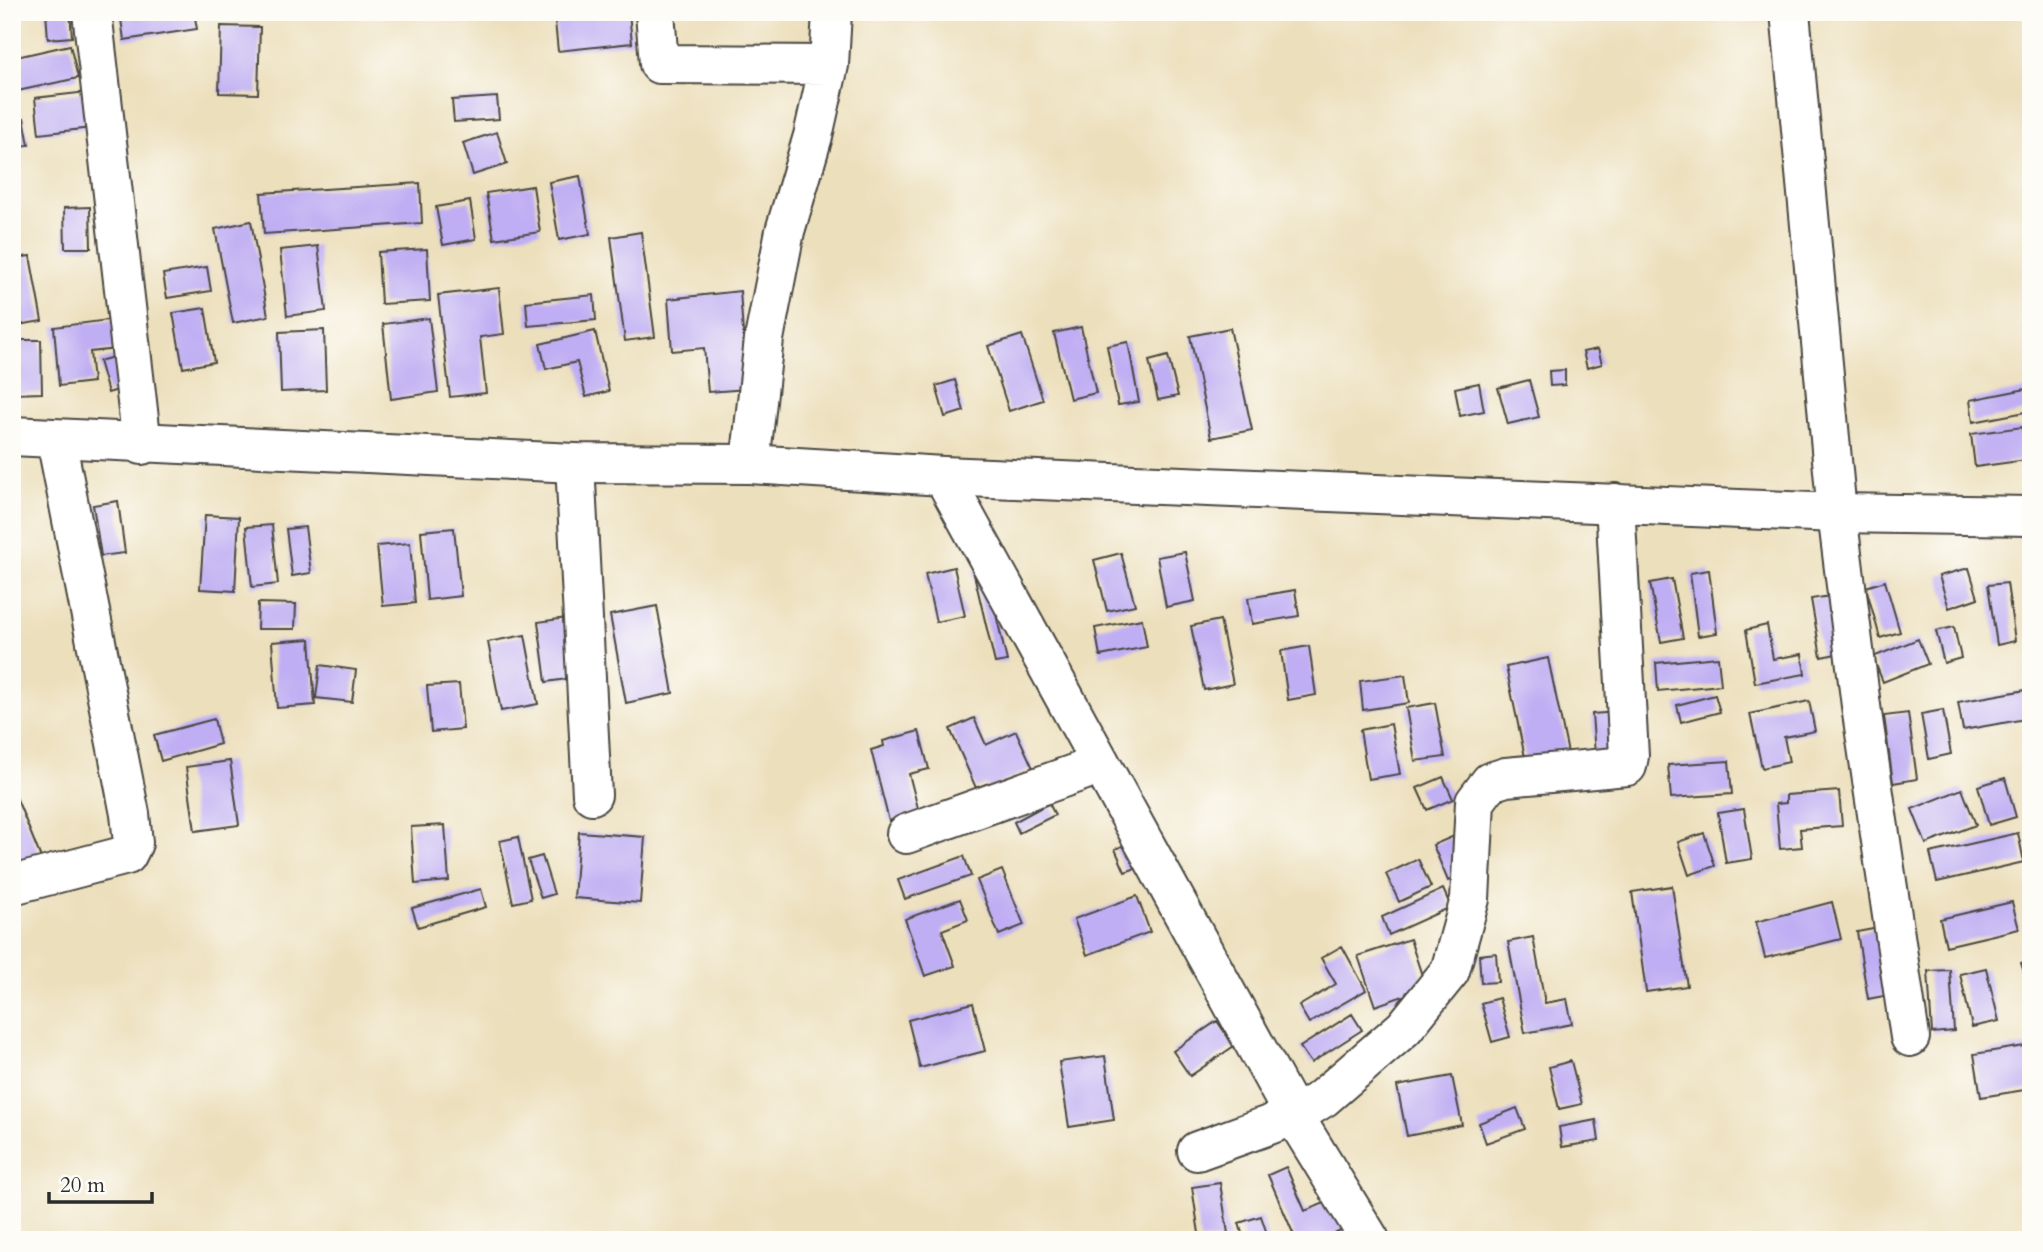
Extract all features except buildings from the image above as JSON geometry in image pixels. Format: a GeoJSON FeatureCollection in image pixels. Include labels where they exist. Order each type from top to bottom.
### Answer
{"type":"FeatureCollection","features":[{"type":"Feature","properties":{"kind":"main road"},"geometry":{"type":"LineString","coordinates":[[92,12],[142,444]]}},
{"type":"Feature","properties":{"kind":"main road"},"geometry":{"type":"LineString","coordinates":[[655,12],[659,64],[829,65]]}},
{"type":"Feature","properties":{"kind":"main road"},"geometry":{"type":"LineString","coordinates":[[750,464],[764,340],[785,231],[813,136],[829,65],[832,12]]}},
{"type":"Feature","properties":{"kind":"main road"},"geometry":{"type":"LineString","coordinates":[[1790,12],[1837,513],[1861,706],[1910,1037]]}},
{"type":"Feature","properties":{"kind":"main road"},"geometry":{"type":"LineString","coordinates":[[12,436],[575,463],[750,464],[943,476],[1837,513],[2031,516]]}},
{"type":"Feature","properties":{"kind":"main road"},"geometry":{"type":"LineString","coordinates":[[12,886],[106,863],[128,855],[133,843],[130,814],[55,439]]}},
{"type":"Feature","properties":{"kind":"main road"},"geometry":{"type":"LineString","coordinates":[[575,463],[592,795]]}},
{"type":"Feature","properties":{"kind":"main road"},"geometry":{"type":"LineString","coordinates":[[943,476],[1294,1116],[1370,1240]]}},
{"type":"Feature","properties":{"kind":"main road"},"geometry":{"type":"LineString","coordinates":[[1197,1151],[1294,1116],[1323,1098],[1404,1028],[1450,971],[1470,899],[1475,802],[1490,782],[1506,777],[1627,766],[1629,756],[1615,503]]}},
{"type":"Feature","properties":{"kind":"main road"},"geometry":{"type":"LineString","coordinates":[[906,834],[1100,765]]}}]}
